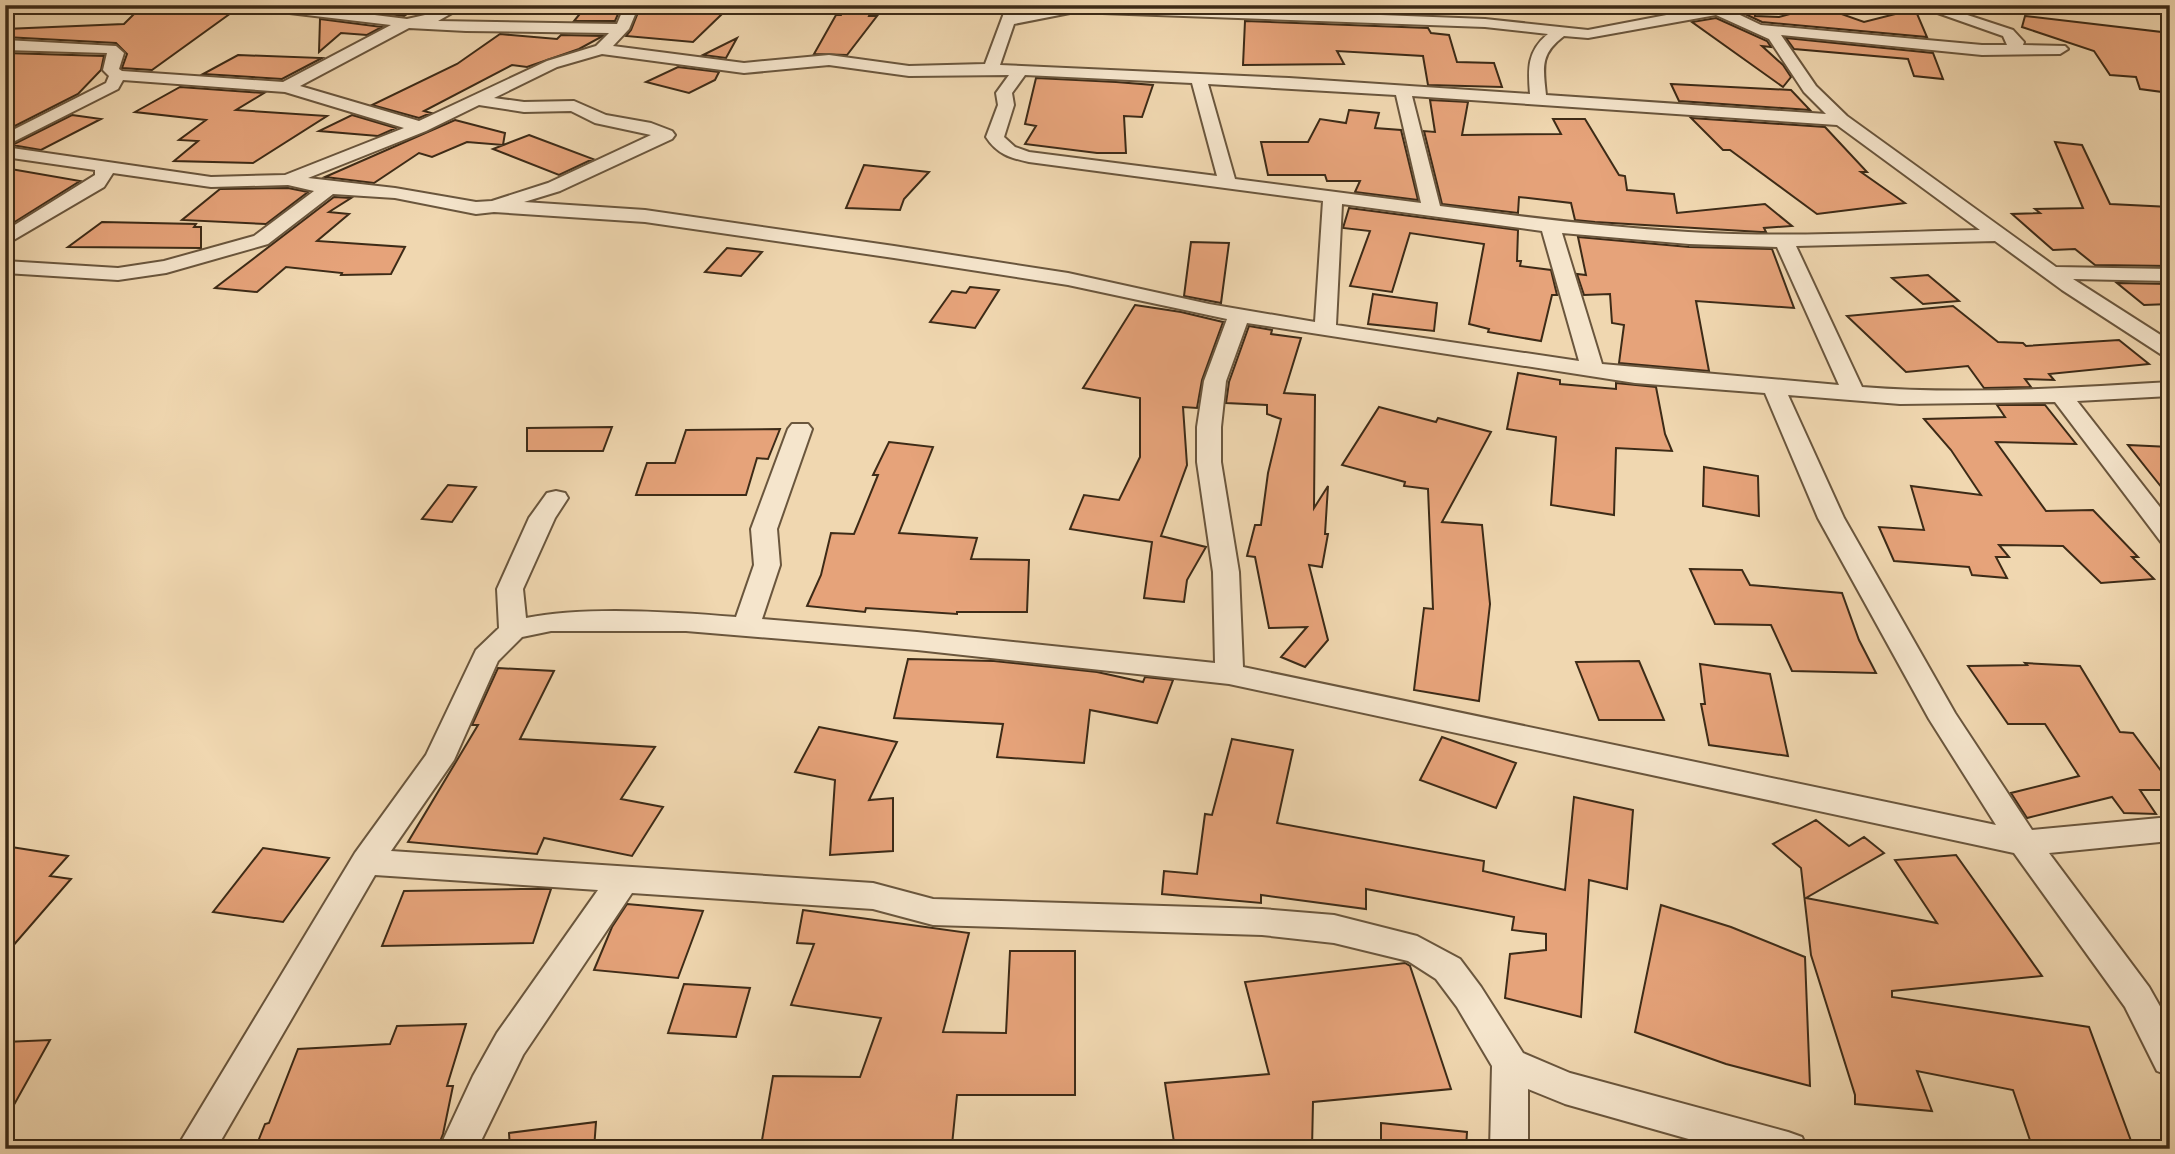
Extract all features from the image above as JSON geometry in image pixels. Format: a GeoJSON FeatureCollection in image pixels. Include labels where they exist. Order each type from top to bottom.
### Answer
{"type":"FeatureCollection","features":[{"type":"Feature","properties":{"kind":"street"},"geometry":{"type":"LineString","coordinates":[[5,8],[95,5]]}},
{"type":"Feature","properties":{"kind":"street"},"geometry":{"type":"LineString","coordinates":[[188,5],[285,7],[407,23],[505,28],[622,29]]}},
{"type":"Feature","properties":{"kind":"street"},"geometry":{"type":"LineString","coordinates":[[286,87],[407,23],[439,16],[459,5]]}},
{"type":"Feature","properties":{"kind":"street"},"geometry":{"type":"LineString","coordinates":[[601,49],[622,29],[632,5]]}},
{"type":"Feature","properties":{"kind":"street"},"geometry":{"type":"LineString","coordinates":[[991,69],[1014,5]]}},
{"type":"Feature","properties":{"kind":"street"},"geometry":{"type":"LineString","coordinates":[[1923,5],[2008,33],[2016,42],[2013,51]]}},
{"type":"Feature","properties":{"kind":"street"},"geometry":{"type":"LineString","coordinates":[[1009,22],[1070,7],[1194,9],[1485,23],[1560,32],[1599,33],[1712,8],[1774,36],[1810,89],[1841,120],[2049,273],[2170,350]]}},
{"type":"Feature","properties":{"kind":"street"},"geometry":{"type":"LineString","coordinates":[[1761,29],[1938,47],[2013,51],[2060,49]]}},
{"type":"Feature","properties":{"kind":"street"},"geometry":{"type":"LineString","coordinates":[[1539,101],[1535,60],[1541,46],[1560,32]]}},
{"type":"Feature","properties":{"kind":"street"},"geometry":{"type":"LineString","coordinates":[[5,45],[111,49],[116,53],[111,70],[118,75],[286,87],[420,127]]}},
{"type":"Feature","properties":{"kind":"street"},"geometry":{"type":"LineString","coordinates":[[288,180],[420,127],[552,64],[601,49],[744,68],[818,59],[909,71],[991,69],[1199,79],[1841,120]]}},
{"type":"Feature","properties":{"kind":"street"},"geometry":{"type":"LineString","coordinates":[[1020,71],[1004,93],[1006,104],[995,137],[1000,147],[1013,154],[1550,226],[1689,238],[1784,241],[1997,235]]}},
{"type":"Feature","properties":{"kind":"street"},"geometry":{"type":"LineString","coordinates":[[5,141],[112,86],[118,75]]}},
{"type":"Feature","properties":{"kind":"street"},"geometry":{"type":"LineString","coordinates":[[1199,79],[1227,182]]}},
{"type":"Feature","properties":{"kind":"street"},"geometry":{"type":"LineString","coordinates":[[1403,92],[1432,210]]}},
{"type":"Feature","properties":{"kind":"street"},"geometry":{"type":"LineString","coordinates":[[477,100],[524,107],[574,106],[601,119],[645,127],[666,135],[554,187],[494,206]]}},
{"type":"Feature","properties":{"kind":"street"},"geometry":{"type":"LineString","coordinates":[[5,152],[211,181],[288,180],[329,188],[396,193],[456,206],[645,216],[1068,279],[1325,330],[1635,376],[1854,395],[1946,398],[2170,389]]}},
{"type":"Feature","properties":{"kind":"street"},"geometry":{"type":"LineString","coordinates":[[5,239],[98,183],[104,175],[103,166]]}},
{"type":"Feature","properties":{"kind":"street"},"geometry":{"type":"LineString","coordinates":[[5,267],[118,274],[166,267],[261,240],[329,188]]}},
{"type":"Feature","properties":{"kind":"street"},"geometry":{"type":"LineString","coordinates":[[1325,330],[1334,196]]}},
{"type":"Feature","properties":{"kind":"street"},"geometry":{"type":"LineString","coordinates":[[1550,226],[1592,368]]}},
{"type":"Feature","properties":{"kind":"street"},"geometry":{"type":"LineString","coordinates":[[1784,241],[1854,395]]}},
{"type":"Feature","properties":{"kind":"street"},"geometry":{"type":"LineString","coordinates":[[2049,273],[2170,275]]}},
{"type":"Feature","properties":{"kind":"street"},"geometry":{"type":"LineString","coordinates":[[1229,674],[1226,572],[1209,461],[1209,428],[1215,381],[1239,315]]}},
{"type":"Feature","properties":{"kind":"street"},"geometry":{"type":"LineString","coordinates":[[1774,389],[1831,518],[1944,719],[2024,843],[2137,997],[2170,1060]]}},
{"type":"Feature","properties":{"kind":"street"},"geometry":{"type":"LineString","coordinates":[[2061,395],[2170,537]]}},
{"type":"Feature","properties":{"kind":"street"},"geometry":{"type":"LineString","coordinates":[[746,627],[767,565],[764,530],[800,429]]}},
{"type":"Feature","properties":{"kind":"street"},"geometry":{"type":"LineString","coordinates":[[513,630],[510,589],[542,518],[556,498]]}},
{"type":"Feature","properties":{"kind":"street"},"geometry":{"type":"LineString","coordinates":[[195,1149],[366,862],[439,760],[486,657],[513,630],[551,622],[685,622],[917,641],[1229,674],[2024,843],[2170,829]]}},
{"type":"Feature","properties":{"kind":"street"},"geometry":{"type":"LineString","coordinates":[[366,862],[873,896],[933,912],[1262,922],[1334,929],[1418,950],[1448,969],[1469,997],[1510,1064],[1509,1149]]}},
{"type":"Feature","properties":{"kind":"street"},"geometry":{"type":"LineString","coordinates":[[458,1149],[510,1044],[622,881]]}},
{"type":"Feature","properties":{"kind":"street"},"geometry":{"type":"LineString","coordinates":[[1510,1064],[1565,1088],[1788,1149]]}},
{"type":"Feature","properties":{"kind":"building"},"geometry":{"type":"Polygon","coordinates":[[[321,5],[421,5],[404,16],[321,5]]]}},
{"type":"Feature","properties":{"kind":"building"},"geometry":{"type":"Polygon","coordinates":[[[587,5],[622,5],[615,21],[574,21],[587,5]]]}},
{"type":"Feature","properties":{"kind":"building"},"geometry":{"type":"Polygon","coordinates":[[[641,5],[668,5],[663,9],[723,13],[693,42],[626,36],[641,5]]]}},
{"type":"Feature","properties":{"kind":"building"},"geometry":{"type":"Polygon","coordinates":[[[845,5],[874,5],[869,16],[877,16],[847,55],[814,54],[836,15],[841,15],[845,5]]]}},
{"type":"Feature","properties":{"kind":"building"},"geometry":{"type":"Polygon","coordinates":[[[1417,5],[1422,14],[1245,7],[1417,5]]]}},
{"type":"Feature","properties":{"kind":"building"},"geometry":{"type":"Polygon","coordinates":[[[1726,5],[1754,5],[1755,16],[1779,17],[1819,6],[1864,22],[1915,9],[1927,37],[1762,22],[1726,5]]]}},
{"type":"Feature","properties":{"kind":"building"},"geometry":{"type":"Polygon","coordinates":[[[136,12],[231,13],[152,70],[122,68],[127,54],[116,43],[5,37],[5,29],[124,24],[136,12]]]}},
{"type":"Feature","properties":{"kind":"building"},"geometry":{"type":"Polygon","coordinates":[[[2025,16],[2170,33],[2170,93],[2140,89],[2136,77],[2110,75],[2094,51],[2022,27],[2025,16]]]}},
{"type":"Feature","properties":{"kind":"building"},"geometry":{"type":"Polygon","coordinates":[[[1716,18],[1767,41],[1771,47],[1762,46],[1783,65],[1791,77],[1783,87],[1692,22],[1716,18]]]}},
{"type":"Feature","properties":{"kind":"building"},"geometry":{"type":"Polygon","coordinates":[[[320,19],[382,27],[367,35],[341,33],[319,52],[320,19]]]}},
{"type":"Feature","properties":{"kind":"building"},"geometry":{"type":"Polygon","coordinates":[[[1245,21],[1428,28],[1431,33],[1449,35],[1457,62],[1494,63],[1502,87],[1428,85],[1423,56],[1337,51],[1344,64],[1243,65],[1245,21]]]}},
{"type":"Feature","properties":{"kind":"building"},"geometry":{"type":"Polygon","coordinates":[[[500,34],[557,39],[561,35],[603,36],[579,49],[527,67],[512,65],[424,111],[431,113],[419,118],[372,105],[457,64],[500,34]]]}},
{"type":"Feature","properties":{"kind":"building"},"geometry":{"type":"Polygon","coordinates":[[[737,38],[726,58],[703,55],[737,38]]]}},
{"type":"Feature","properties":{"kind":"building"},"geometry":{"type":"Polygon","coordinates":[[[1786,38],[1933,53],[1943,79],[1914,76],[1908,59],[1794,49],[1786,38]]]}},
{"type":"Feature","properties":{"kind":"building"},"geometry":{"type":"Polygon","coordinates":[[[5,53],[104,56],[101,70],[78,94],[5,131],[5,53]]]}},
{"type":"Feature","properties":{"kind":"building"},"geometry":{"type":"Polygon","coordinates":[[[238,55],[322,58],[282,79],[203,74],[238,55]]]}},
{"type":"Feature","properties":{"kind":"building"},"geometry":{"type":"Polygon","coordinates":[[[678,67],[719,72],[715,80],[689,93],[646,82],[678,67]]]}},
{"type":"Feature","properties":{"kind":"building"},"geometry":{"type":"Polygon","coordinates":[[[1036,78],[1153,85],[1142,117],[1124,116],[1126,153],[1097,153],[1025,144],[1036,126],[1025,124],[1036,78]]]}},
{"type":"Feature","properties":{"kind":"building"},"geometry":{"type":"Polygon","coordinates":[[[1671,84],[1791,90],[1810,110],[1679,101],[1671,84]]]}},
{"type":"Feature","properties":{"kind":"building"},"geometry":{"type":"Polygon","coordinates":[[[180,87],[264,93],[236,110],[327,116],[253,163],[174,161],[198,141],[179,140],[206,120],[135,112],[180,87]]]}},
{"type":"Feature","properties":{"kind":"building"},"geometry":{"type":"Polygon","coordinates":[[[1430,100],[1468,102],[1462,135],[1561,134],[1553,119],[1585,119],[1619,175],[1625,176],[1627,190],[1674,194],[1677,213],[1765,204],[1792,226],[1764,228],[1766,232],[1761,232],[1575,220],[1571,203],[1519,197],[1518,213],[1442,204],[1424,131],[1435,132],[1430,100]]]}},
{"type":"Feature","properties":{"kind":"building"},"geometry":{"type":"Polygon","coordinates":[[[1349,110],[1379,113],[1375,128],[1401,130],[1418,200],[1355,192],[1360,181],[1327,181],[1325,175],[1268,175],[1261,142],[1308,142],[1320,119],[1346,123],[1349,110]]]}},
{"type":"Feature","properties":{"kind":"building"},"geometry":{"type":"Polygon","coordinates":[[[72,115],[101,119],[41,150],[12,145],[72,115]]]}},
{"type":"Feature","properties":{"kind":"building"},"geometry":{"type":"Polygon","coordinates":[[[352,115],[396,128],[378,136],[319,131],[352,115]]]}},
{"type":"Feature","properties":{"kind":"building"},"geometry":{"type":"Polygon","coordinates":[[[1691,118],[1825,127],[1867,172],[1861,172],[1905,203],[1817,214],[1730,150],[1723,150],[1691,118]]]}},
{"type":"Feature","properties":{"kind":"building"},"geometry":{"type":"Polygon","coordinates":[[[455,120],[505,133],[503,145],[467,142],[432,157],[419,153],[374,183],[325,177],[455,120]]]}},
{"type":"Feature","properties":{"kind":"building"},"geometry":{"type":"Polygon","coordinates":[[[529,135],[593,159],[559,175],[493,149],[529,135]]]}},
{"type":"Feature","properties":{"kind":"building"},"geometry":{"type":"Polygon","coordinates":[[[2055,142],[2082,145],[2110,204],[2170,207],[2170,266],[2095,265],[2075,249],[2053,250],[2012,214],[2040,213],[2035,209],[2083,208],[2055,142]]]}},
{"type":"Feature","properties":{"kind":"building"},"geometry":{"type":"Polygon","coordinates":[[[864,165],[929,172],[904,199],[900,210],[846,208],[864,165]]]}},
{"type":"Feature","properties":{"kind":"building"},"geometry":{"type":"Polygon","coordinates":[[[5,168],[80,181],[5,228],[5,168]]]}},
{"type":"Feature","properties":{"kind":"building"},"geometry":{"type":"Polygon","coordinates":[[[288,188],[308,192],[266,224],[182,220],[220,189],[288,188]]]}},
{"type":"Feature","properties":{"kind":"building"},"geometry":{"type":"Polygon","coordinates":[[[334,197],[351,198],[329,212],[349,214],[317,241],[405,247],[391,274],[341,275],[342,273],[286,267],[257,292],[215,288],[334,197]]]}},
{"type":"Feature","properties":{"kind":"building"},"geometry":{"type":"Polygon","coordinates":[[[1349,208],[1518,230],[1517,261],[1521,261],[1520,266],[1551,270],[1557,295],[1552,295],[1541,341],[1488,332],[1489,329],[1469,324],[1484,244],[1410,233],[1392,292],[1350,286],[1370,231],[1343,228],[1349,208]]]}},
{"type":"Feature","properties":{"kind":"building"},"geometry":{"type":"Polygon","coordinates":[[[102,222],[196,224],[194,227],[201,227],[201,248],[68,247],[102,222]]]}},
{"type":"Feature","properties":{"kind":"building"},"geometry":{"type":"Polygon","coordinates":[[[1578,237],[1689,247],[1772,249],[1794,308],[1696,301],[1709,371],[1619,363],[1624,325],[1612,323],[1610,294],[1584,295],[1577,274],[1586,275],[1578,237]]]}},
{"type":"Feature","properties":{"kind":"building"},"geometry":{"type":"Polygon","coordinates":[[[1191,242],[1229,243],[1221,303],[1184,296],[1191,242]]]}},
{"type":"Feature","properties":{"kind":"building"},"geometry":{"type":"Polygon","coordinates":[[[727,248],[762,252],[741,276],[705,272],[727,248]]]}},
{"type":"Feature","properties":{"kind":"building"},"geometry":{"type":"Polygon","coordinates":[[[1928,275],[1959,301],[1923,304],[1892,278],[1928,275]]]}},
{"type":"Feature","properties":{"kind":"building"},"geometry":{"type":"Polygon","coordinates":[[[2117,283],[2170,284],[2170,304],[2144,305],[2117,283]]]}},
{"type":"Feature","properties":{"kind":"building"},"geometry":{"type":"Polygon","coordinates":[[[970,287],[999,290],[975,328],[930,322],[952,291],[966,293],[970,287]]]}},
{"type":"Feature","properties":{"kind":"building"},"geometry":{"type":"Polygon","coordinates":[[[1373,294],[1437,303],[1434,331],[1368,324],[1373,294]]]}},
{"type":"Feature","properties":{"kind":"building"},"geometry":{"type":"Polygon","coordinates":[[[1135,305],[1223,322],[1202,380],[1197,408],[1183,407],[1187,465],[1161,536],[1206,547],[1187,580],[1184,602],[1144,598],[1152,542],[1070,529],[1084,495],[1119,500],[1140,457],[1140,398],[1083,388],[1135,305]]]}},
{"type":"Feature","properties":{"kind":"building"},"geometry":{"type":"Polygon","coordinates":[[[1953,306],[1998,342],[2023,343],[2026,346],[2119,340],[2149,364],[2049,374],[2054,380],[2025,379],[2031,387],[1984,388],[1968,366],[1906,372],[1847,316],[1953,306]]]}},
{"type":"Feature","properties":{"kind":"building"},"geometry":{"type":"Polygon","coordinates":[[[1249,326],[1272,330],[1271,334],[1301,338],[1284,393],[1315,395],[1314,508],[1328,486],[1325,534],[1328,534],[1322,567],[1309,565],[1328,640],[1305,667],[1281,657],[1307,627],[1269,628],[1255,557],[1247,556],[1255,525],[1261,525],[1268,473],[1281,419],[1267,414],[1267,405],[1226,403],[1229,382],[1249,326]]]}},
{"type":"Feature","properties":{"kind":"building"},"geometry":{"type":"Polygon","coordinates":[[[1518,373],[1560,380],[1560,384],[1616,389],[1616,383],[1656,387],[1665,434],[1672,451],[1616,448],[1614,515],[1551,505],[1556,437],[1507,429],[1518,373]]]}},
{"type":"Feature","properties":{"kind":"building"},"geometry":{"type":"Polygon","coordinates":[[[1997,405],[2045,405],[2076,444],[1996,442],[2046,511],[2093,510],[2138,557],[2132,557],[2154,579],[2101,583],[2063,546],[1999,545],[2009,557],[1996,557],[2007,578],[1972,575],[1969,567],[1894,561],[1879,527],[1924,530],[1911,486],[1981,495],[1951,450],[1924,419],[2005,417],[1997,405]]]}},
{"type":"Feature","properties":{"kind":"building"},"geometry":{"type":"Polygon","coordinates":[[[1379,407],[1436,422],[1438,418],[1491,432],[1442,522],[1482,525],[1490,604],[1479,701],[1414,690],[1424,608],[1433,609],[1428,489],[1404,486],[1405,482],[1342,465],[1379,407]]]}},
{"type":"Feature","properties":{"kind":"building"},"geometry":{"type":"Polygon","coordinates":[[[612,427],[603,451],[527,451],[527,428],[612,427]]]}},
{"type":"Feature","properties":{"kind":"building"},"geometry":{"type":"Polygon","coordinates":[[[780,429],[768,459],[757,458],[746,495],[636,495],[647,463],[675,463],[686,430],[780,429]]]}},
{"type":"Feature","properties":{"kind":"building"},"geometry":{"type":"Polygon","coordinates":[[[889,442],[933,447],[899,533],[977,538],[971,559],[1029,560],[1027,612],[957,614],[866,608],[865,612],[807,606],[821,575],[831,533],[854,534],[878,475],[873,475],[889,442]]]}},
{"type":"Feature","properties":{"kind":"building"},"geometry":{"type":"Polygon","coordinates":[[[2128,445],[2170,447],[2170,498],[2128,445]]]}},
{"type":"Feature","properties":{"kind":"building"},"geometry":{"type":"Polygon","coordinates":[[[1704,467],[1758,476],[1759,516],[1703,506],[1704,467]]]}},
{"type":"Feature","properties":{"kind":"building"},"geometry":{"type":"Polygon","coordinates":[[[448,485],[476,487],[452,522],[422,519],[448,485]]]}},
{"type":"Feature","properties":{"kind":"building"},"geometry":{"type":"Polygon","coordinates":[[[1690,569],[1742,570],[1750,585],[1842,593],[1859,640],[1876,673],[1792,671],[1771,625],[1715,624],[1690,569]]]}},
{"type":"Feature","properties":{"kind":"building"},"geometry":{"type":"Polygon","coordinates":[[[908,659],[994,661],[1097,672],[1143,682],[1145,677],[1173,680],[1157,723],[1090,710],[1084,763],[997,757],[1003,724],[894,718],[908,659]]]}},
{"type":"Feature","properties":{"kind":"building"},"geometry":{"type":"Polygon","coordinates":[[[1639,661],[1664,720],[1599,720],[1576,662],[1639,661]]]}},
{"type":"Feature","properties":{"kind":"building"},"geometry":{"type":"Polygon","coordinates":[[[2025,663],[2080,666],[2120,732],[2133,733],[2170,783],[2170,790],[2140,790],[2156,814],[2124,813],[2112,797],[2027,818],[2011,793],[2079,776],[2045,724],[2008,724],[1968,666],[2027,665],[2025,663]]]}},
{"type":"Feature","properties":{"kind":"building"},"geometry":{"type":"Polygon","coordinates":[[[1700,664],[1770,674],[1788,756],[1709,745],[1701,704],[1705,704],[1700,664]]]}},
{"type":"Feature","properties":{"kind":"building"},"geometry":{"type":"Polygon","coordinates":[[[498,668],[554,671],[520,739],[655,747],[621,799],[663,807],[632,856],[544,838],[537,854],[408,842],[478,725],[472,725],[498,668]]]}},
{"type":"Feature","properties":{"kind":"building"},"geometry":{"type":"Polygon","coordinates":[[[819,727],[897,742],[869,800],[893,798],[893,851],[830,855],[835,780],[795,772],[819,727]]]}},
{"type":"Feature","properties":{"kind":"building"},"geometry":{"type":"Polygon","coordinates":[[[1442,737],[1516,763],[1496,808],[1420,780],[1442,737]]]}},
{"type":"Feature","properties":{"kind":"building"},"geometry":{"type":"Polygon","coordinates":[[[1232,739],[1293,750],[1277,823],[1484,861],[1483,871],[1565,890],[1574,797],[1633,810],[1627,889],[1589,880],[1581,1017],[1505,998],[1510,954],[1546,950],[1546,934],[1512,930],[1514,917],[1366,889],[1366,909],[1261,895],[1261,903],[1162,894],[1164,871],[1197,874],[1205,814],[1212,815],[1232,739]]]}},
{"type":"Feature","properties":{"kind":"building"},"geometry":{"type":"Polygon","coordinates":[[[1816,820],[1849,846],[1864,837],[1884,853],[1806,898],[1937,923],[1895,860],[1956,855],[2042,976],[1892,991],[1892,997],[2089,1027],[2134,1149],[2033,1149],[2013,1090],[1917,1071],[1932,1111],[1855,1104],[1855,1095],[1811,955],[1801,868],[1773,844],[1816,820]]]}},
{"type":"Feature","properties":{"kind":"building"},"geometry":{"type":"Polygon","coordinates":[[[5,846],[68,856],[50,876],[71,879],[5,955],[5,846]]]}},
{"type":"Feature","properties":{"kind":"building"},"geometry":{"type":"Polygon","coordinates":[[[263,848],[329,858],[283,922],[213,912],[263,848]]]}},
{"type":"Feature","properties":{"kind":"building"},"geometry":{"type":"Polygon","coordinates":[[[551,889],[533,943],[382,946],[404,891],[551,889]]]}},
{"type":"Feature","properties":{"kind":"building"},"geometry":{"type":"Polygon","coordinates":[[[627,904],[703,911],[678,978],[594,970],[612,927],[627,904]]]}},
{"type":"Feature","properties":{"kind":"building"},"geometry":{"type":"Polygon","coordinates":[[[1661,905],[1731,927],[1805,957],[1810,1086],[1726,1064],[1635,1032],[1661,905]]]}},
{"type":"Feature","properties":{"kind":"building"},"geometry":{"type":"Polygon","coordinates":[[[803,910],[969,933],[943,1032],[1006,1033],[1010,951],[1075,951],[1075,1095],[957,1095],[952,1145],[832,1140],[831,1146],[761,1146],[773,1076],[860,1077],[881,1018],[791,1005],[814,944],[797,943],[803,910]]]}},
{"type":"Feature","properties":{"kind":"building"},"geometry":{"type":"Polygon","coordinates":[[[1405,963],[1410,966],[1451,1089],[1313,1102],[1312,1149],[1175,1149],[1165,1083],[1269,1074],[1245,982],[1405,963]]]}},
{"type":"Feature","properties":{"kind":"building"},"geometry":{"type":"Polygon","coordinates":[[[684,984],[750,988],[736,1037],[668,1033],[684,984]]]}},
{"type":"Feature","properties":{"kind":"building"},"geometry":{"type":"Polygon","coordinates":[[[466,1024],[447,1086],[453,1086],[443,1134],[437,1149],[255,1149],[265,1124],[269,1123],[298,1049],[390,1044],[397,1026],[466,1024]]]}},
{"type":"Feature","properties":{"kind":"building"},"geometry":{"type":"Polygon","coordinates":[[[50,1040],[5,1121],[5,1042],[50,1040]]]}},
{"type":"Feature","properties":{"kind":"building"},"geometry":{"type":"Polygon","coordinates":[[[596,1122],[594,1149],[510,1149],[509,1133],[596,1122]]]}},
{"type":"Feature","properties":{"kind":"building"},"geometry":{"type":"Polygon","coordinates":[[[1381,1123],[1467,1132],[1466,1149],[1381,1149],[1381,1123]]]}}]}
